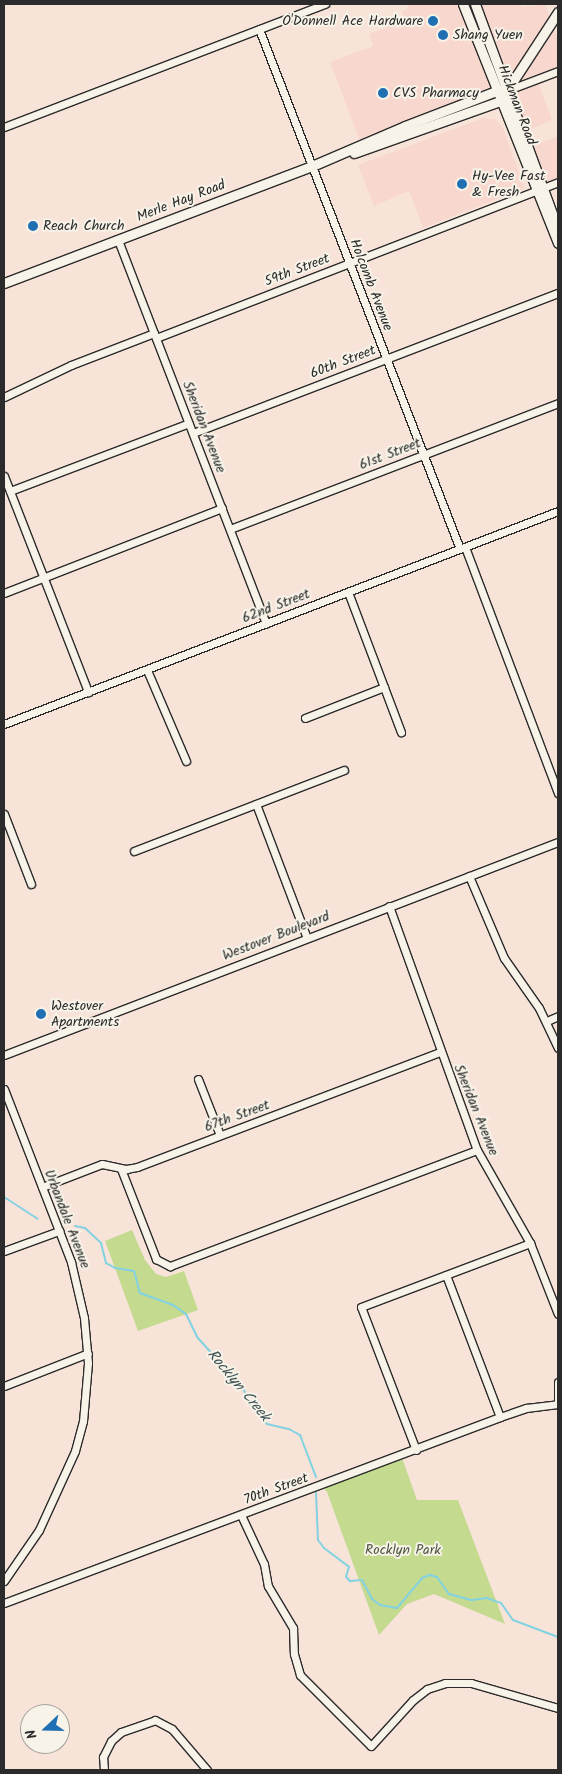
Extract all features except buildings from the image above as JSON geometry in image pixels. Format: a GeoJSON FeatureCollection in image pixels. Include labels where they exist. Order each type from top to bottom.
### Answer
{"type":"FeatureCollection","features":[{"type":"Feature","properties":{"kind":"main road","name":"Hickman Road"},"geometry":{"type":"LineString","coordinates":[[463,4],[508,122],[558,243]]}},
{"type":"Feature","properties":{"kind":"main road","name":"Hickman Road"},"geometry":{"type":"LineString","coordinates":[[475,4],[545,187],[558,229]]}},
{"type":"Feature","properties":{"kind":"main road"},"geometry":{"type":"LineString","coordinates":[[500,101],[558,12]]}},
{"type":"Feature","properties":{"kind":"main road","name":"Merle Hay Road"},"geometry":{"type":"LineString","coordinates":[[4,283],[312,166],[496,91],[508,90]]}},
{"type":"Feature","properties":{"kind":"main road","name":"Merle Hay Road"},"geometry":{"type":"LineString","coordinates":[[312,166],[409,136],[500,101]]}},
{"type":"Feature","properties":{"kind":"main road"},"geometry":{"type":"LineString","coordinates":[[472,112],[495,110],[508,122]]}},
{"type":"Feature","properties":{"kind":"street"},"geometry":{"type":"LineString","coordinates":[[4,127],[325,4]]}},
{"type":"Feature","properties":{"kind":"street","name":"Holcomb Avenue"},"geometry":{"type":"LineString","coordinates":[[259,29],[386,359],[558,793]]}},
{"type":"Feature","properties":{"kind":"street","name":"Merle Hay Road"},"geometry":{"type":"LineString","coordinates":[[508,90],[558,71]]}},
{"type":"Feature","properties":{"kind":"street","name":"59th Street"},"geometry":{"type":"LineString","coordinates":[[4,397],[71,365],[155,336],[558,182]]}},
{"type":"Feature","properties":{"kind":"street","name":"Sheridan Avenue"},"geometry":{"type":"LineString","coordinates":[[118,240],[266,623]]}},
{"type":"Feature","properties":{"kind":"street","name":"60th Street"},"geometry":{"type":"LineString","coordinates":[[193,433],[558,293]]}},
{"type":"Feature","properties":{"kind":"street","name":"61st Street"},"geometry":{"type":"LineString","coordinates":[[230,529],[558,403]]}},
{"type":"Feature","properties":{"kind":"street"},"geometry":{"type":"LineString","coordinates":[[10,491],[189,423]]}},
{"type":"Feature","properties":{"kind":"street"},"geometry":{"type":"LineString","coordinates":[[4,476],[88,692]]}},
{"type":"Feature","properties":{"kind":"street"},"geometry":{"type":"LineString","coordinates":[[4,593],[222,508]]}},
{"type":"Feature","properties":{"kind":"street","name":"62nd Street"},"geometry":{"type":"LineString","coordinates":[[4,724],[558,511]]}},
{"type":"Feature","properties":{"kind":"street"},"geometry":{"type":"LineString","coordinates":[[348,592],[401,732]]}},
{"type":"Feature","properties":{"kind":"street"},"geometry":{"type":"LineString","coordinates":[[147,670],[186,761]]}},
{"type":"Feature","properties":{"kind":"street"},"geometry":{"type":"LineString","coordinates":[[305,718],[384,687]]}},
{"type":"Feature","properties":{"kind":"street"},"geometry":{"type":"LineString","coordinates":[[134,851],[344,770]]}},
{"type":"Feature","properties":{"kind":"street"},"geometry":{"type":"LineString","coordinates":[[256,804],[307,938]]}},
{"type":"Feature","properties":{"kind":"street"},"geometry":{"type":"LineString","coordinates":[[4,814],[31,884]]}},
{"type":"Feature","properties":{"kind":"street","name":"Westover Boulevard"},"geometry":{"type":"LineString","coordinates":[[4,1055],[558,842]]}},
{"type":"Feature","properties":{"kind":"street"},"geometry":{"type":"LineString","coordinates":[[469,876],[504,958],[547,1021],[558,1048]]}},
{"type":"Feature","properties":{"kind":"street","name":"Sheridan Avenue"},"geometry":{"type":"LineString","coordinates":[[389,906],[418,981],[440,1052],[477,1150],[530,1243],[558,1314]]}},
{"type":"Feature","properties":{"kind":"street"},"geometry":{"type":"LineString","coordinates":[[547,1021],[558,1016]]}},
{"type":"Feature","properties":{"kind":"street","name":"67th Street"},"geometry":{"type":"LineString","coordinates":[[42,1187],[102,1164],[121,1169],[137,1167],[440,1052]]}},
{"type":"Feature","properties":{"kind":"street"},"geometry":{"type":"LineString","coordinates":[[198,1079],[220,1135]]}},
{"type":"Feature","properties":{"kind":"street","name":"Urbandale Avenue"},"geometry":{"type":"LineString","coordinates":[[4,1089],[6,1103],[42,1187],[76,1280],[88,1353],[87,1392],[77,1447],[39,1530],[4,1581]]}},
{"type":"Feature","properties":{"kind":"street"},"geometry":{"type":"LineString","coordinates":[[121,1169],[153,1252],[162,1264],[179,1264],[477,1150]]}},
{"type":"Feature","properties":{"kind":"street"},"geometry":{"type":"LineString","coordinates":[[4,1251],[59,1230]]}},
{"type":"Feature","properties":{"kind":"street"},"geometry":{"type":"LineString","coordinates":[[416,1450],[362,1307],[530,1243]]}},
{"type":"Feature","properties":{"kind":"street"},"geometry":{"type":"LineString","coordinates":[[446,1275],[500,1417]]}},
{"type":"Feature","properties":{"kind":"street"},"geometry":{"type":"LineString","coordinates":[[4,1386],[88,1353]]}},
{"type":"Feature","properties":{"kind":"street"},"geometry":{"type":"LineString","coordinates":[[558,1382],[558,1404]]}},
{"type":"Feature","properties":{"kind":"street","name":"70th Street"},"geometry":{"type":"LineString","coordinates":[[4,1603],[500,1417],[526,1408],[558,1404]]}},
{"type":"Feature","properties":{"kind":"street"},"geometry":{"type":"LineString","coordinates":[[241,1515],[264,1564],[268,1586],[293,1628],[294,1654],[300,1676],[371,1746],[413,1700],[427,1690],[445,1683],[470,1683],[558,1708]]}},
{"type":"Feature","properties":{"kind":"street"},"geometry":{"type":"LineString","coordinates":[[104,1770],[103,1757],[111,1741],[121,1732],[155,1720],[172,1729],[207,1770]]}},
{"type":"Feature","properties":{"kind":"shaded area"},"geometry":{"type":"Polygon","coordinates":[[[407,4],[463,4],[496,91],[361,144],[330,62],[373,46],[369,34],[405,20],[402,11],[409,8],[407,4]]]}},
{"type":"Feature","properties":{"kind":"shaded area"},"geometry":{"type":"Polygon","coordinates":[[[475,4],[522,4],[522,7],[545,4],[558,39],[558,71],[537,79],[552,120],[524,132],[475,4]]]}},
{"type":"Feature","properties":{"kind":"shaded area"},"geometry":{"type":"Polygon","coordinates":[[[483,118],[495,119],[502,126],[525,188],[423,228],[409,191],[374,206],[358,165],[483,118]]]}},
{"type":"Feature","properties":{"kind":"shaded area"},"geometry":{"type":"Polygon","coordinates":[[[558,136],[558,182],[545,187],[529,147],[558,136]]]}},
{"type":"Feature","properties":{"kind":"green space"},"geometry":{"type":"Polygon","coordinates":[[[132,1230],[145,1260],[156,1274],[166,1277],[184,1271],[198,1310],[138,1331],[105,1241],[132,1230]]]}},
{"type":"Feature","properties":{"kind":"green space","name":"Rocklyn Park"},"geometry":{"type":"Polygon","coordinates":[[[401,1455],[417,1500],[458,1500],[505,1624],[434,1594],[407,1604],[379,1635],[327,1492],[321,1485],[401,1455]]]}},
{"type":"Feature","properties":{"kind":"waterway","name":"Rocklyn Creek"},"geometry":{"type":"LineString","coordinates":[[4,1197],[38,1219]]}},
{"type":"Feature","properties":{"kind":"waterway","name":"Rocklyn Creek"},"geometry":{"type":"LineString","coordinates":[[75,1226],[85,1228],[101,1243],[106,1263],[115,1268],[134,1271],[140,1293],[173,1305],[186,1314],[197,1337],[243,1388],[250,1404],[267,1424],[289,1429],[300,1435],[316,1477]]}},
{"type":"Feature","properties":{"kind":"waterway","name":"Rocklyn Creek"},"geometry":{"type":"LineString","coordinates":[[316,1493],[318,1540],[324,1548],[349,1567],[346,1577],[350,1581],[362,1580],[372,1599],[380,1605],[397,1608],[422,1578],[430,1575],[437,1577],[449,1594],[472,1600],[487,1598],[501,1603],[513,1620],[558,1637]]}},
{"type":"Feature","properties":{"kind":"place","name":"O'Donnell Ace Hardware"},"geometry":{"type":"Point","coordinates":[433,21]}},
{"type":"Feature","properties":{"kind":"place","name":"Shang Yuen"},"geometry":{"type":"Point","coordinates":[443,35]}},
{"type":"Feature","properties":{"kind":"place","name":"CVS Pharmacy"},"geometry":{"type":"Point","coordinates":[383,93]}},
{"type":"Feature","properties":{"kind":"place","name":"Hy-Vee Fast & Fresh"},"geometry":{"type":"Point","coordinates":[462,184]}},
{"type":"Feature","properties":{"kind":"place","name":"Reach Church"},"geometry":{"type":"Point","coordinates":[33,226]}},
{"type":"Feature","properties":{"kind":"place","name":"Westover Apartments"},"geometry":{"type":"Point","coordinates":[41,1014]}}]}
